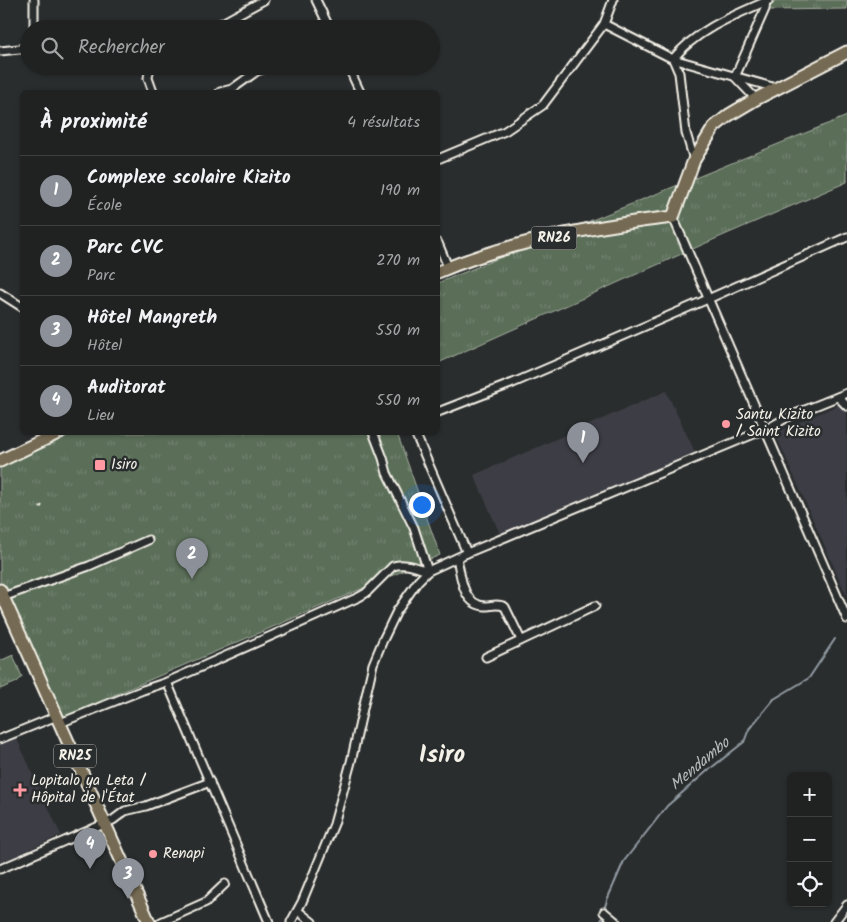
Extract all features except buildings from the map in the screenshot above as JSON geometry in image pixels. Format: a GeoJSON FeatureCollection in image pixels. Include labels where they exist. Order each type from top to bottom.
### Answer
{"type":"FeatureCollection","features":[{"type":"Feature","properties":{"kind":"main road"},"geometry":{"type":"LineString","coordinates":[[673,217],[694,160],[714,126],[756,98],[847,52]]}},
{"type":"Feature","properties":{"kind":"main road","name":"RN26"},"geometry":{"type":"LineString","coordinates":[[443,270],[497,251],[609,226],[673,217]]}},
{"type":"Feature","properties":{"kind":"main road"},"geometry":{"type":"LineString","coordinates":[[1,460],[54,435]]}},
{"type":"Feature","properties":{"kind":"main road","name":"RN25"},"geometry":{"type":"LineString","coordinates":[[1,595],[59,719],[149,922]]}},
{"type":"Feature","properties":{"kind":"street"},"geometry":{"type":"LineString","coordinates":[[34,0],[34,20]]}},
{"type":"Feature","properties":{"kind":"street"},"geometry":{"type":"LineString","coordinates":[[227,20],[264,0]]}},
{"type":"Feature","properties":{"kind":"street"},"geometry":{"type":"LineString","coordinates":[[316,0],[326,20]]}},
{"type":"Feature","properties":{"kind":"street"},"geometry":{"type":"LineString","coordinates":[[673,59],[682,48],[706,30],[738,12],[767,0],[766,9],[735,76]]}},
{"type":"Feature","properties":{"kind":"street"},"geometry":{"type":"LineString","coordinates":[[440,158],[505,131],[543,105],[604,24],[610,2]]}},
{"type":"Feature","properties":{"kind":"street"},"geometry":{"type":"LineString","coordinates":[[604,24],[673,59],[776,88]]}},
{"type":"Feature","properties":{"kind":"street"},"geometry":{"type":"LineString","coordinates":[[0,51],[20,49]]}},
{"type":"Feature","properties":{"kind":"street"},"geometry":{"type":"LineString","coordinates":[[673,59],[679,73],[686,133],[694,160]]}},
{"type":"Feature","properties":{"kind":"street"},"geometry":{"type":"LineString","coordinates":[[148,75],[152,90]]}},
{"type":"Feature","properties":{"kind":"street"},"geometry":{"type":"LineString","coordinates":[[228,90],[251,75]]}},
{"type":"Feature","properties":{"kind":"street"},"geometry":{"type":"LineString","coordinates":[[352,75],[359,90]]}},
{"type":"Feature","properties":{"kind":"street"},"geometry":{"type":"LineString","coordinates":[[735,76],[756,98]]}},
{"type":"Feature","properties":{"kind":"street"},"geometry":{"type":"LineString","coordinates":[[673,217],[847,619]]}},
{"type":"Feature","properties":{"kind":"street"},"geometry":{"type":"LineString","coordinates":[[440,411],[513,383],[847,237]]}},
{"type":"Feature","properties":{"kind":"street"},"geometry":{"type":"LineString","coordinates":[[440,254],[443,270]]}},
{"type":"Feature","properties":{"kind":"street"},"geometry":{"type":"LineString","coordinates":[[0,293],[20,306]]}},
{"type":"Feature","properties":{"kind":"street"},"geometry":{"type":"LineString","coordinates":[[291,922],[318,867],[334,824],[376,656],[405,598],[428,571],[847,393]]}},
{"type":"Feature","properties":{"kind":"street"},"geometry":{"type":"LineString","coordinates":[[838,397],[847,406]]}},
{"type":"Feature","properties":{"kind":"street"},"geometry":{"type":"LineString","coordinates":[[374,435],[384,458],[387,473],[414,528],[428,571]]}},
{"type":"Feature","properties":{"kind":"street"},"geometry":{"type":"LineString","coordinates":[[416,435],[467,553]]}},
{"type":"Feature","properties":{"kind":"street"},"geometry":{"type":"LineString","coordinates":[[1,595],[89,566],[148,540]]}},
{"type":"Feature","properties":{"kind":"street"},"geometry":{"type":"LineString","coordinates":[[457,558],[464,590],[468,597],[478,605],[498,604],[505,607],[521,640]]}},
{"type":"Feature","properties":{"kind":"street"},"geometry":{"type":"LineString","coordinates":[[0,739],[167,682],[359,597],[366,593],[393,566],[399,564],[407,565],[428,571]]}},
{"type":"Feature","properties":{"kind":"street"},"geometry":{"type":"LineString","coordinates":[[486,657],[595,606]]}},
{"type":"Feature","properties":{"kind":"street"},"geometry":{"type":"LineString","coordinates":[[167,682],[269,922]]}},
{"type":"Feature","properties":{"kind":"street"},"geometry":{"type":"LineString","coordinates":[[0,869],[105,823],[125,811],[146,806],[210,782]]}},
{"type":"Feature","properties":{"kind":"street"},"geometry":{"type":"LineString","coordinates":[[161,922],[206,902],[225,884]]}},
{"type":"Feature","properties":{"kind":"street"},"geometry":{"type":"LineString","coordinates":[[835,921],[847,906]]}},
{"type":"Feature","properties":{"kind":"street"},"geometry":{"type":"LineString","coordinates":[[298,911],[312,922]]}},
{"type":"Feature","properties":{"kind":"street"},"geometry":{"type":"LineString","coordinates":[[604,912],[616,922]]}},
{"type":"Feature","properties":{"kind":"shaded area"},"geometry":{"type":"Polygon","coordinates":[[[666,391],[695,452],[500,534],[474,475],[666,391]]]}},
{"type":"Feature","properties":{"kind":"shaded area"},"geometry":{"type":"Polygon","coordinates":[[[847,401],[847,597],[775,433],[847,401]]]}},
{"type":"Feature","properties":{"kind":"shaded area","name":"Lopitalo ya Leta / Hôpital de l'État"},"geometry":{"type":"Polygon","coordinates":[[[16,737],[61,835],[0,863],[0,744],[16,737]]]}},
{"type":"Feature","properties":{"kind":"green space"},"geometry":{"type":"Polygon","coordinates":[[[769,0],[847,0],[847,9],[769,10],[769,0]]]}},
{"type":"Feature","properties":{"kind":"green space"},"geometry":{"type":"Polygon","coordinates":[[[847,116],[847,182],[440,362],[440,282],[847,116]]]}},
{"type":"Feature","properties":{"kind":"green space"},"geometry":{"type":"Polygon","coordinates":[[[65,435],[398,435],[440,555],[54,721],[0,598],[0,461],[65,435]]]}},
{"type":"Feature","properties":{"kind":"green space"},"geometry":{"type":"Polygon","coordinates":[[[13,655],[22,677],[17,682],[0,689],[0,661],[13,655]]]}},
{"type":"Feature","properties":{"kind":"waterway","name":"Mendambo"},"geometry":{"type":"LineString","coordinates":[[604,910],[624,861],[667,806],[744,742],[749,729],[774,699],[809,678],[835,639]]}},
{"type":"Feature","properties":{"kind":"waterway","name":"Mendambo"},"geometry":{"type":"LineString","coordinates":[[601,922],[603,914]]}},
{"type":"Feature","properties":{"kind":"place","name":"Santu Kizito / Saint Kizito"},"geometry":{"type":"Point","coordinates":[726,424]}},
{"type":"Feature","properties":{"kind":"place","name":"Complexe scolaire Kizito"},"geometry":{"type":"Point","coordinates":[583,463]}},
{"type":"Feature","properties":{"kind":"place","name":"Isiro"},"geometry":{"type":"Point","coordinates":[100,465]}},
{"type":"Feature","properties":{"kind":"place","name":"Parc CVC"},"geometry":{"type":"Point","coordinates":[192,579]}},
{"type":"Feature","properties":{"kind":"place","name":"Lopitalo ya Leta / Hôpital de l'État"},"geometry":{"type":"Point","coordinates":[20,790]}},
{"type":"Feature","properties":{"kind":"place","name":"Renapi"},"geometry":{"type":"Point","coordinates":[153,854]}},
{"type":"Feature","properties":{"kind":"place","name":"Auditorat"},"geometry":{"type":"Point","coordinates":[90,869]}},
{"type":"Feature","properties":{"kind":"place","name":"Hôtel Mangreth"},"geometry":{"type":"Point","coordinates":[128,899]}},
{"type":"Feature","properties":{"kind":"district","name":"Isiro"},"geometry":{"type":"Point","coordinates":[442,755]}}]}
